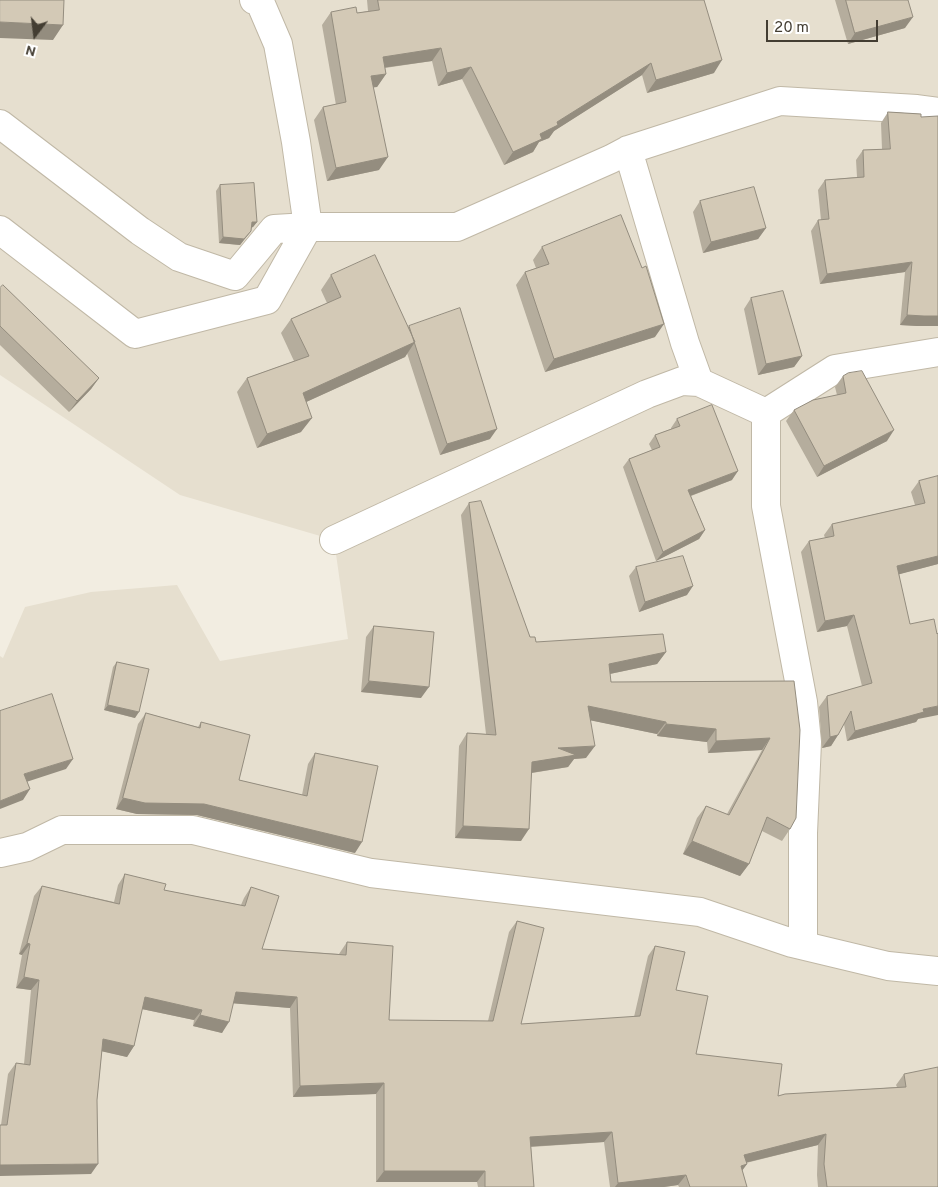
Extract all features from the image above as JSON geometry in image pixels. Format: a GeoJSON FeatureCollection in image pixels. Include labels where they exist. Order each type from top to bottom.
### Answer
{"type":"FeatureCollection","features":[{"type":"Feature","properties":{"kind":"street"},"geometry":{"type":"LineString","coordinates":[[0,230],[135,334],[267,300],[308,227],[296,142],[278,44],[258,1]]}},
{"type":"Feature","properties":{"kind":"street"},"geometry":{"type":"LineString","coordinates":[[0,124],[140,231],[179,258],[234,276],[274,229],[308,227],[457,227],[628,150],[780,101],[938,112]]}},
{"type":"Feature","properties":{"kind":"street"},"geometry":{"type":"LineString","coordinates":[[628,150],[685,343],[699,382]]}},
{"type":"Feature","properties":{"kind":"street"},"geometry":{"type":"LineString","coordinates":[[766,414],[835,369],[938,352]]}},
{"type":"Feature","properties":{"kind":"street"},"geometry":{"type":"LineString","coordinates":[[334,540],[647,394],[682,381],[699,382],[766,414]]}},
{"type":"Feature","properties":{"kind":"street"},"geometry":{"type":"LineString","coordinates":[[766,414],[766,506],[803,702],[807,742],[803,833],[803,945]]}},
{"type":"Feature","properties":{"kind":"street"},"geometry":{"type":"LineString","coordinates":[[0,853],[27,847],[62,830],[193,830],[371,873],[700,912],[803,945],[888,966],[938,972]]}},
{"type":"Feature","properties":{"kind":"shaded area"},"geometry":{"type":"Polygon","coordinates":[[[0,0],[938,0],[938,1187],[0,1187],[0,656],[3,658],[25,607],[91,592],[177,585],[220,661],[348,639],[334,540],[180,495],[0,375],[0,0]]]}},
{"type":"Feature","properties":{"kind":"building"},"geometry":{"type":"Polygon","coordinates":[[[0,0],[64,0],[63,25],[0,22],[0,0]]]}},
{"type":"Feature","properties":{"kind":"building"},"geometry":{"type":"Polygon","coordinates":[[[378,0],[704,0],[722,60],[656,80],[651,63],[557,122],[558,125],[540,134],[542,139],[513,152],[471,67],[447,73],[441,48],[383,57],[386,74],[371,76],[388,157],[336,168],[323,107],[346,102],[331,12],[356,7],[357,13],[379,10],[378,0]]]}},
{"type":"Feature","properties":{"kind":"building"},"geometry":{"type":"Polygon","coordinates":[[[846,0],[908,0],[913,17],[855,33],[846,0]]]}},
{"type":"Feature","properties":{"kind":"building"},"geometry":{"type":"Polygon","coordinates":[[[888,112],[921,114],[921,117],[938,116],[938,316],[907,315],[912,262],[827,274],[818,220],[829,219],[825,180],[864,177],[863,150],[890,149],[888,112]]]}},
{"type":"Feature","properties":{"kind":"building"},"geometry":{"type":"Polygon","coordinates":[[[254,183],[257,222],[252,222],[251,231],[244,239],[223,237],[220,185],[254,183]]]}},
{"type":"Feature","properties":{"kind":"building"},"geometry":{"type":"Polygon","coordinates":[[[754,187],[766,228],[711,242],[700,201],[754,187]]]}},
{"type":"Feature","properties":{"kind":"building"},"geometry":{"type":"Polygon","coordinates":[[[621,215],[642,268],[646,266],[664,324],[554,359],[525,272],[549,264],[542,247],[621,215]]]}},
{"type":"Feature","properties":{"kind":"building"},"geometry":{"type":"Polygon","coordinates":[[[375,255],[415,342],[303,393],[312,418],[267,434],[247,378],[309,356],[291,319],[341,297],[331,275],[375,255]]]}},
{"type":"Feature","properties":{"kind":"building"},"geometry":{"type":"Polygon","coordinates":[[[3,285],[99,378],[77,401],[0,326],[0,288],[3,285]]]}},
{"type":"Feature","properties":{"kind":"building"},"geometry":{"type":"Polygon","coordinates":[[[783,291],[802,356],[766,364],[751,298],[783,291]]]}},
{"type":"Feature","properties":{"kind":"building"},"geometry":{"type":"Polygon","coordinates":[[[460,308],[497,429],[447,444],[409,326],[460,308]]]}},
{"type":"Feature","properties":{"kind":"building"},"geometry":{"type":"Polygon","coordinates":[[[862,371],[894,430],[824,466],[794,410],[813,400],[846,393],[843,376],[848,373],[862,371]]]}},
{"type":"Feature","properties":{"kind":"building"},"geometry":{"type":"Polygon","coordinates":[[[712,405],[738,471],[688,490],[705,530],[663,552],[629,459],[660,447],[655,435],[680,426],[677,419],[712,405]]]}},
{"type":"Feature","properties":{"kind":"building"},"geometry":{"type":"Polygon","coordinates":[[[938,476],[938,556],[897,566],[910,624],[934,619],[938,633],[938,706],[923,709],[924,712],[855,731],[851,711],[838,735],[830,737],[827,696],[872,683],[854,615],[825,621],[809,541],[834,536],[832,524],[925,503],[919,481],[938,476]]]}},
{"type":"Feature","properties":{"kind":"building"},"geometry":{"type":"Polygon","coordinates":[[[481,501],[530,637],[535,637],[536,642],[663,634],[666,652],[609,664],[611,682],[794,681],[800,730],[796,818],[790,829],[767,817],[749,864],[692,841],[706,806],[729,815],[770,738],[716,741],[716,729],[666,724],[666,722],[588,706],[595,746],[558,748],[576,755],[532,762],[529,829],[463,826],[467,733],[496,735],[469,503],[481,501]]]}},
{"type":"Feature","properties":{"kind":"building"},"geometry":{"type":"Polygon","coordinates":[[[683,556],[693,586],[645,602],[636,567],[683,556]]]}},
{"type":"Feature","properties":{"kind":"building"},"geometry":{"type":"Polygon","coordinates":[[[374,626],[434,632],[429,687],[369,681],[374,626]]]}},
{"type":"Feature","properties":{"kind":"building"},"geometry":{"type":"Polygon","coordinates":[[[117,662],[149,669],[139,712],[108,705],[117,662]]]}},
{"type":"Feature","properties":{"kind":"building"},"geometry":{"type":"Polygon","coordinates":[[[52,694],[73,759],[24,774],[30,789],[0,801],[0,711],[52,694]]]}},
{"type":"Feature","properties":{"kind":"building"},"geometry":{"type":"Polygon","coordinates":[[[146,713],[200,728],[201,722],[250,735],[239,780],[307,796],[315,753],[378,766],[362,842],[204,804],[145,803],[123,798],[146,713]]]}},
{"type":"Feature","properties":{"kind":"building"},"geometry":{"type":"Polygon","coordinates":[[[125,874],[166,884],[164,890],[245,906],[251,887],[279,896],[262,949],[346,955],[347,942],[393,946],[389,1020],[493,1021],[517,921],[544,928],[521,1024],[640,1016],[655,946],[685,952],[676,990],[708,996],[696,1054],[782,1064],[778,1096],[785,1094],[906,1087],[904,1074],[938,1067],[938,1187],[827,1187],[824,1164],[826,1134],[744,1155],[747,1164],[741,1166],[747,1187],[690,1187],[686,1175],[618,1183],[612,1132],[530,1137],[534,1187],[485,1187],[485,1171],[384,1171],[384,1083],[300,1086],[297,997],[236,992],[229,1022],[200,1015],[202,1010],[145,997],[134,1046],[103,1039],[97,1100],[98,1164],[0,1165],[0,1125],[7,1125],[16,1063],[30,1065],[39,980],[24,977],[30,944],[27,943],[42,886],[119,904],[125,874]]]}}]}
